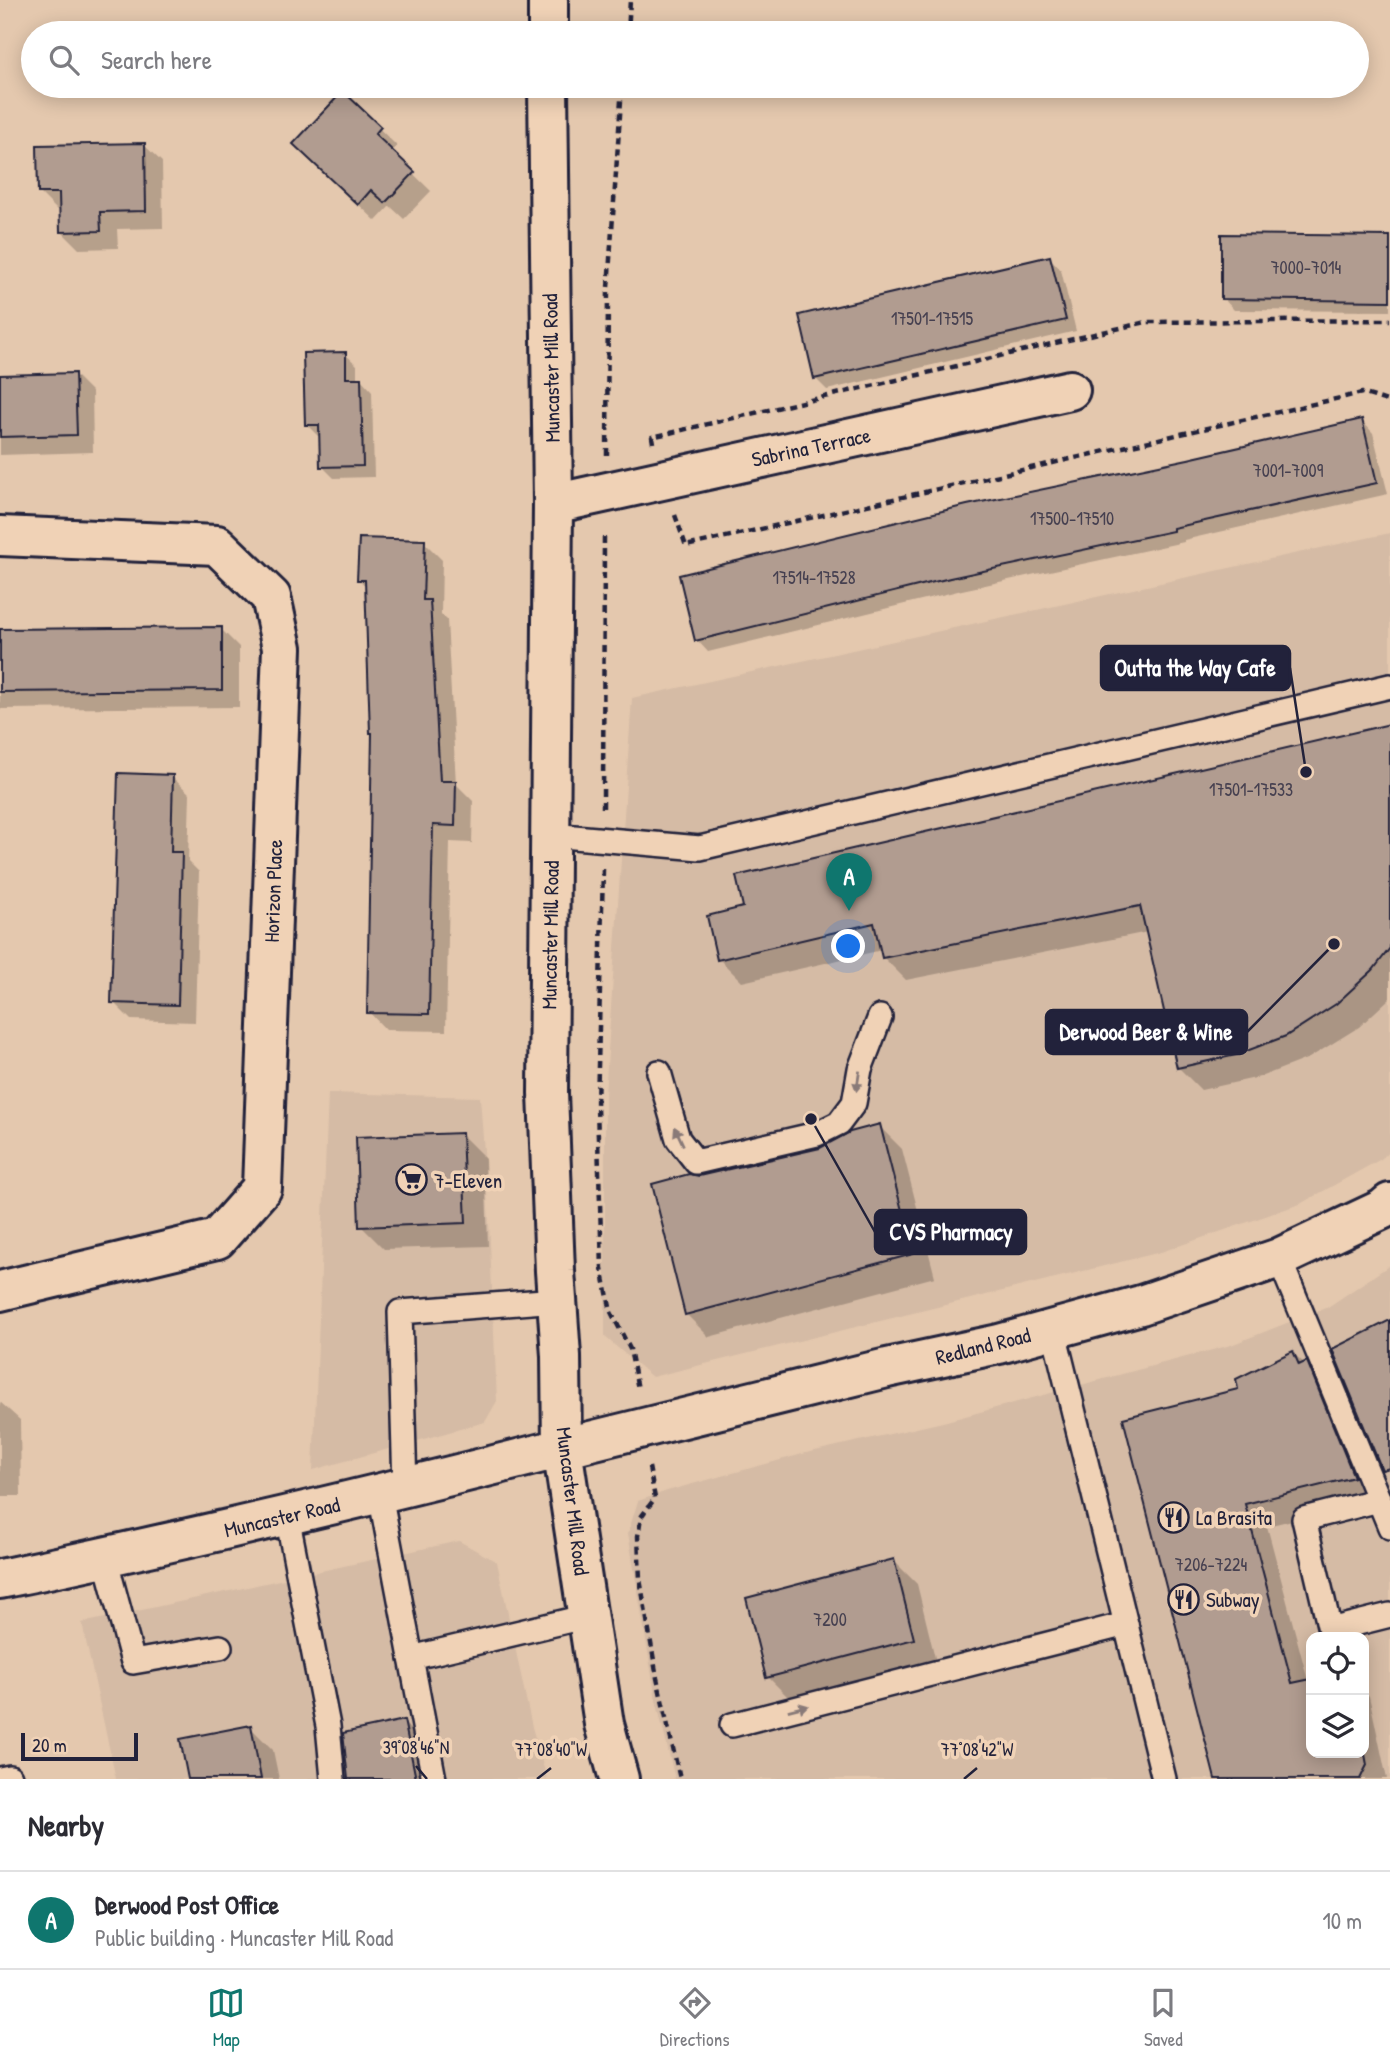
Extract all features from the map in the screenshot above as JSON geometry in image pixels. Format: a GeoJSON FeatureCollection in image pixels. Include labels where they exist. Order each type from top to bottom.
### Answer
{"type":"FeatureCollection","features":[{"type":"Feature","properties":{"kind":"main road"},"geometry":{"type":"LineString","coordinates":[[548,0],[548,21]]}},
{"type":"Feature","properties":{"kind":"main road","name":"Muncaster Mill Road"},"geometry":{"type":"LineString","coordinates":[[548,98],[553,504],[548,1093],[561,1356],[562,1448],[604,1724],[619,1779]]}},
{"type":"Feature","properties":{"kind":"main road","name":"Sabrina Terrace"},"geometry":{"type":"LineString","coordinates":[[553,504],[1070,390]]}},
{"type":"Feature","properties":{"kind":"main road","name":"Horizon Place"},"geometry":{"type":"LineString","coordinates":[[0,536],[217,545],[271,597],[282,648],[262,1188],[217,1239],[0,1291]]}},
{"type":"Feature","properties":{"kind":"main road","name":"Redland Road"},"geometry":{"type":"LineString","coordinates":[[562,1448],[887,1368],[999,1344],[1141,1305],[1279,1258],[1383,1209],[1390,1203]]}},
{"type":"Feature","properties":{"kind":"main road","name":"Muncaster Road"},"geometry":{"type":"LineString","coordinates":[[0,1579],[287,1516],[562,1448]]}},
{"type":"Feature","properties":{"kind":"lane"},"geometry":{"type":"LineString","coordinates":[[551,835],[700,848],[1390,687]]}},
{"type":"Feature","properties":{"kind":"lane"},"geometry":{"type":"LineString","coordinates":[[659,1072],[678,1139],[696,1162],[817,1134],[839,1123],[854,1103],[859,1069],[880,1017]]}},
{"type":"Feature","properties":{"kind":"lane"},"geometry":{"type":"LineString","coordinates":[[1279,1258],[1390,1527]]}},
{"type":"Feature","properties":{"kind":"lane"},"geometry":{"type":"LineString","coordinates":[[434,1779],[411,1658],[392,1491],[400,1312],[557,1300]]}},
{"type":"Feature","properties":{"kind":"lane"},"geometry":{"type":"LineString","coordinates":[[1053,1328],[1164,1779]]}},
{"type":"Feature","properties":{"kind":"lane"},"geometry":{"type":"LineString","coordinates":[[1378,1500],[1304,1519],[1329,1630],[1390,1615]]}},
{"type":"Feature","properties":{"kind":"lane"},"geometry":{"type":"LineString","coordinates":[[287,1516],[328,1726],[333,1779]]}},
{"type":"Feature","properties":{"kind":"lane"},"geometry":{"type":"LineString","coordinates":[[105,1558],[134,1662],[220,1647]]}},
{"type":"Feature","properties":{"kind":"lane"},"geometry":{"type":"LineString","coordinates":[[411,1658],[588,1616]]}},
{"type":"Feature","properties":{"kind":"lane"},"geometry":{"type":"LineString","coordinates":[[732,1725],[1126,1623]]}},
{"type":"Feature","properties":{"kind":"path"},"geometry":{"type":"LineString","coordinates":[[629,21],[630,0]]}},
{"type":"Feature","properties":{"kind":"path"},"geometry":{"type":"LineString","coordinates":[[621,98],[608,288],[607,462],[604,492],[604,840],[597,1106],[602,1268],[611,1312],[630,1349],[637,1376],[642,1428],[655,1499],[641,1517],[638,1536],[640,1579],[657,1678],[680,1779]]}},
{"type":"Feature","properties":{"kind":"path"},"geometry":{"type":"LineString","coordinates":[[663,479],[686,546],[1362,393],[1390,402]]}},
{"type":"Feature","properties":{"kind":"shaded area"},"geometry":{"type":"Polygon","coordinates":[[[1390,533],[1390,1151],[1381,1159],[1300,1204],[1161,1252],[652,1377],[605,1337],[605,1095],[632,698],[1390,533]]]}},
{"type":"Feature","properties":{"kind":"shaded area"},"geometry":{"type":"Polygon","coordinates":[[[328,1093],[480,1097],[489,1220],[497,1401],[485,1422],[313,1470],[328,1093]]]}},
{"type":"Feature","properties":{"kind":"shaded area"},"geometry":{"type":"Polygon","coordinates":[[[1390,1265],[1390,1779],[675,1779],[656,1700],[628,1533],[638,1501],[806,1453],[943,1422],[1231,1345],[1328,1307],[1390,1265]]]}},
{"type":"Feature","properties":{"kind":"shaded area"},"geometry":{"type":"Polygon","coordinates":[[[459,1541],[497,1562],[532,1727],[547,1779],[116,1779],[82,1623],[459,1541]]]}},
{"type":"Feature","properties":{"kind":"building"},"geometry":{"type":"Polygon","coordinates":[[[336,98],[350,98],[381,127],[375,134],[415,172],[385,203],[371,190],[358,205],[293,144],[336,98]]]}},
{"type":"Feature","properties":{"kind":"building"},"geometry":{"type":"Polygon","coordinates":[[[145,143],[146,211],[100,212],[101,231],[60,232],[59,193],[38,193],[37,145],[145,143]]]}},
{"type":"Feature","properties":{"kind":"building"},"geometry":{"type":"Polygon","coordinates":[[[1221,234],[1390,236],[1390,301],[1221,299],[1221,234]]]}},
{"type":"Feature","properties":{"kind":"building"},"geometry":{"type":"Polygon","coordinates":[[[1050,256],[1066,320],[814,379],[799,315],[1050,256]]]}},
{"type":"Feature","properties":{"kind":"building"},"geometry":{"type":"Polygon","coordinates":[[[346,352],[346,378],[361,378],[363,466],[320,467],[319,425],[305,425],[303,353],[346,352]]]}},
{"type":"Feature","properties":{"kind":"building"},"geometry":{"type":"Polygon","coordinates":[[[75,373],[77,435],[0,437],[0,375],[75,373]]]}},
{"type":"Feature","properties":{"kind":"building"},"geometry":{"type":"Polygon","coordinates":[[[1362,419],[1377,483],[1173,528],[1173,531],[950,578],[695,641],[679,575],[967,505],[1362,419]]]}},
{"type":"Feature","properties":{"kind":"building"},"geometry":{"type":"Polygon","coordinates":[[[359,538],[425,540],[423,600],[430,600],[440,781],[456,781],[455,826],[433,825],[429,1014],[367,1013],[372,733],[365,580],[357,580],[359,538]]]}},
{"type":"Feature","properties":{"kind":"building"},"geometry":{"type":"Polygon","coordinates":[[[222,627],[222,690],[0,692],[0,629],[222,627]]]}},
{"type":"Feature","properties":{"kind":"building"},"geometry":{"type":"Polygon","coordinates":[[[1390,724],[1390,948],[1373,970],[1336,1004],[1286,1036],[1236,1055],[1177,1068],[1140,906],[882,958],[874,923],[717,960],[707,916],[743,907],[736,876],[1390,724]]]}},
{"type":"Feature","properties":{"kind":"building"},"geometry":{"type":"Polygon","coordinates":[[[118,773],[173,775],[171,852],[182,852],[178,1005],[111,1003],[118,773]]]}},
{"type":"Feature","properties":{"kind":"building"},"geometry":{"type":"Polygon","coordinates":[[[880,1124],[913,1254],[685,1315],[652,1184],[820,1148],[850,1132],[880,1124]]]}},
{"type":"Feature","properties":{"kind":"building","name":"7-Eleven"},"geometry":{"type":"Polygon","coordinates":[[[462,1133],[466,1223],[359,1227],[356,1137],[462,1133]]]}},
{"type":"Feature","properties":{"kind":"building"},"geometry":{"type":"Polygon","coordinates":[[[1390,1320],[1390,1468],[1382,1470],[1332,1349],[1390,1320]]]}},
{"type":"Feature","properties":{"kind":"building"},"geometry":{"type":"Polygon","coordinates":[[[1293,1351],[1299,1365],[1307,1361],[1354,1477],[1245,1504],[1292,1683],[1306,1680],[1306,1758],[1366,1758],[1367,1765],[1360,1779],[1215,1779],[1123,1418],[1238,1389],[1236,1379],[1293,1351]]]}},
{"type":"Feature","properties":{"kind":"building"},"geometry":{"type":"Polygon","coordinates":[[[894,1559],[914,1639],[766,1678],[746,1598],[894,1559]]]}},
{"type":"Feature","properties":{"kind":"building"},"geometry":{"type":"Polygon","coordinates":[[[404,1720],[416,1779],[348,1779],[343,1733],[404,1720]]]}},
{"type":"Feature","properties":{"kind":"building"},"geometry":{"type":"Polygon","coordinates":[[[251,1725],[261,1779],[188,1779],[180,1739],[251,1725]]]}},
{"type":"Feature","properties":{"kind":"place","name":"Outta the Way Cafe"},"geometry":{"type":"Point","coordinates":[1306,772]}},
{"type":"Feature","properties":{"kind":"place","name":"Derwood Post Office"},"geometry":{"type":"Point","coordinates":[849,911]}},
{"type":"Feature","properties":{"kind":"place","name":"Derwood Beer & Wine"},"geometry":{"type":"Point","coordinates":[1334,944]}},
{"type":"Feature","properties":{"kind":"place","name":"CVS Pharmacy"},"geometry":{"type":"Point","coordinates":[811,1119]}},
{"type":"Feature","properties":{"kind":"place","name":"7-Eleven"},"geometry":{"type":"Point","coordinates":[411,1180]}},
{"type":"Feature","properties":{"kind":"place","name":"La Brasita"},"geometry":{"type":"Point","coordinates":[1173,1517]}},
{"type":"Feature","properties":{"kind":"place","name":"Subway"},"geometry":{"type":"Point","coordinates":[1183,1599]}}]}
